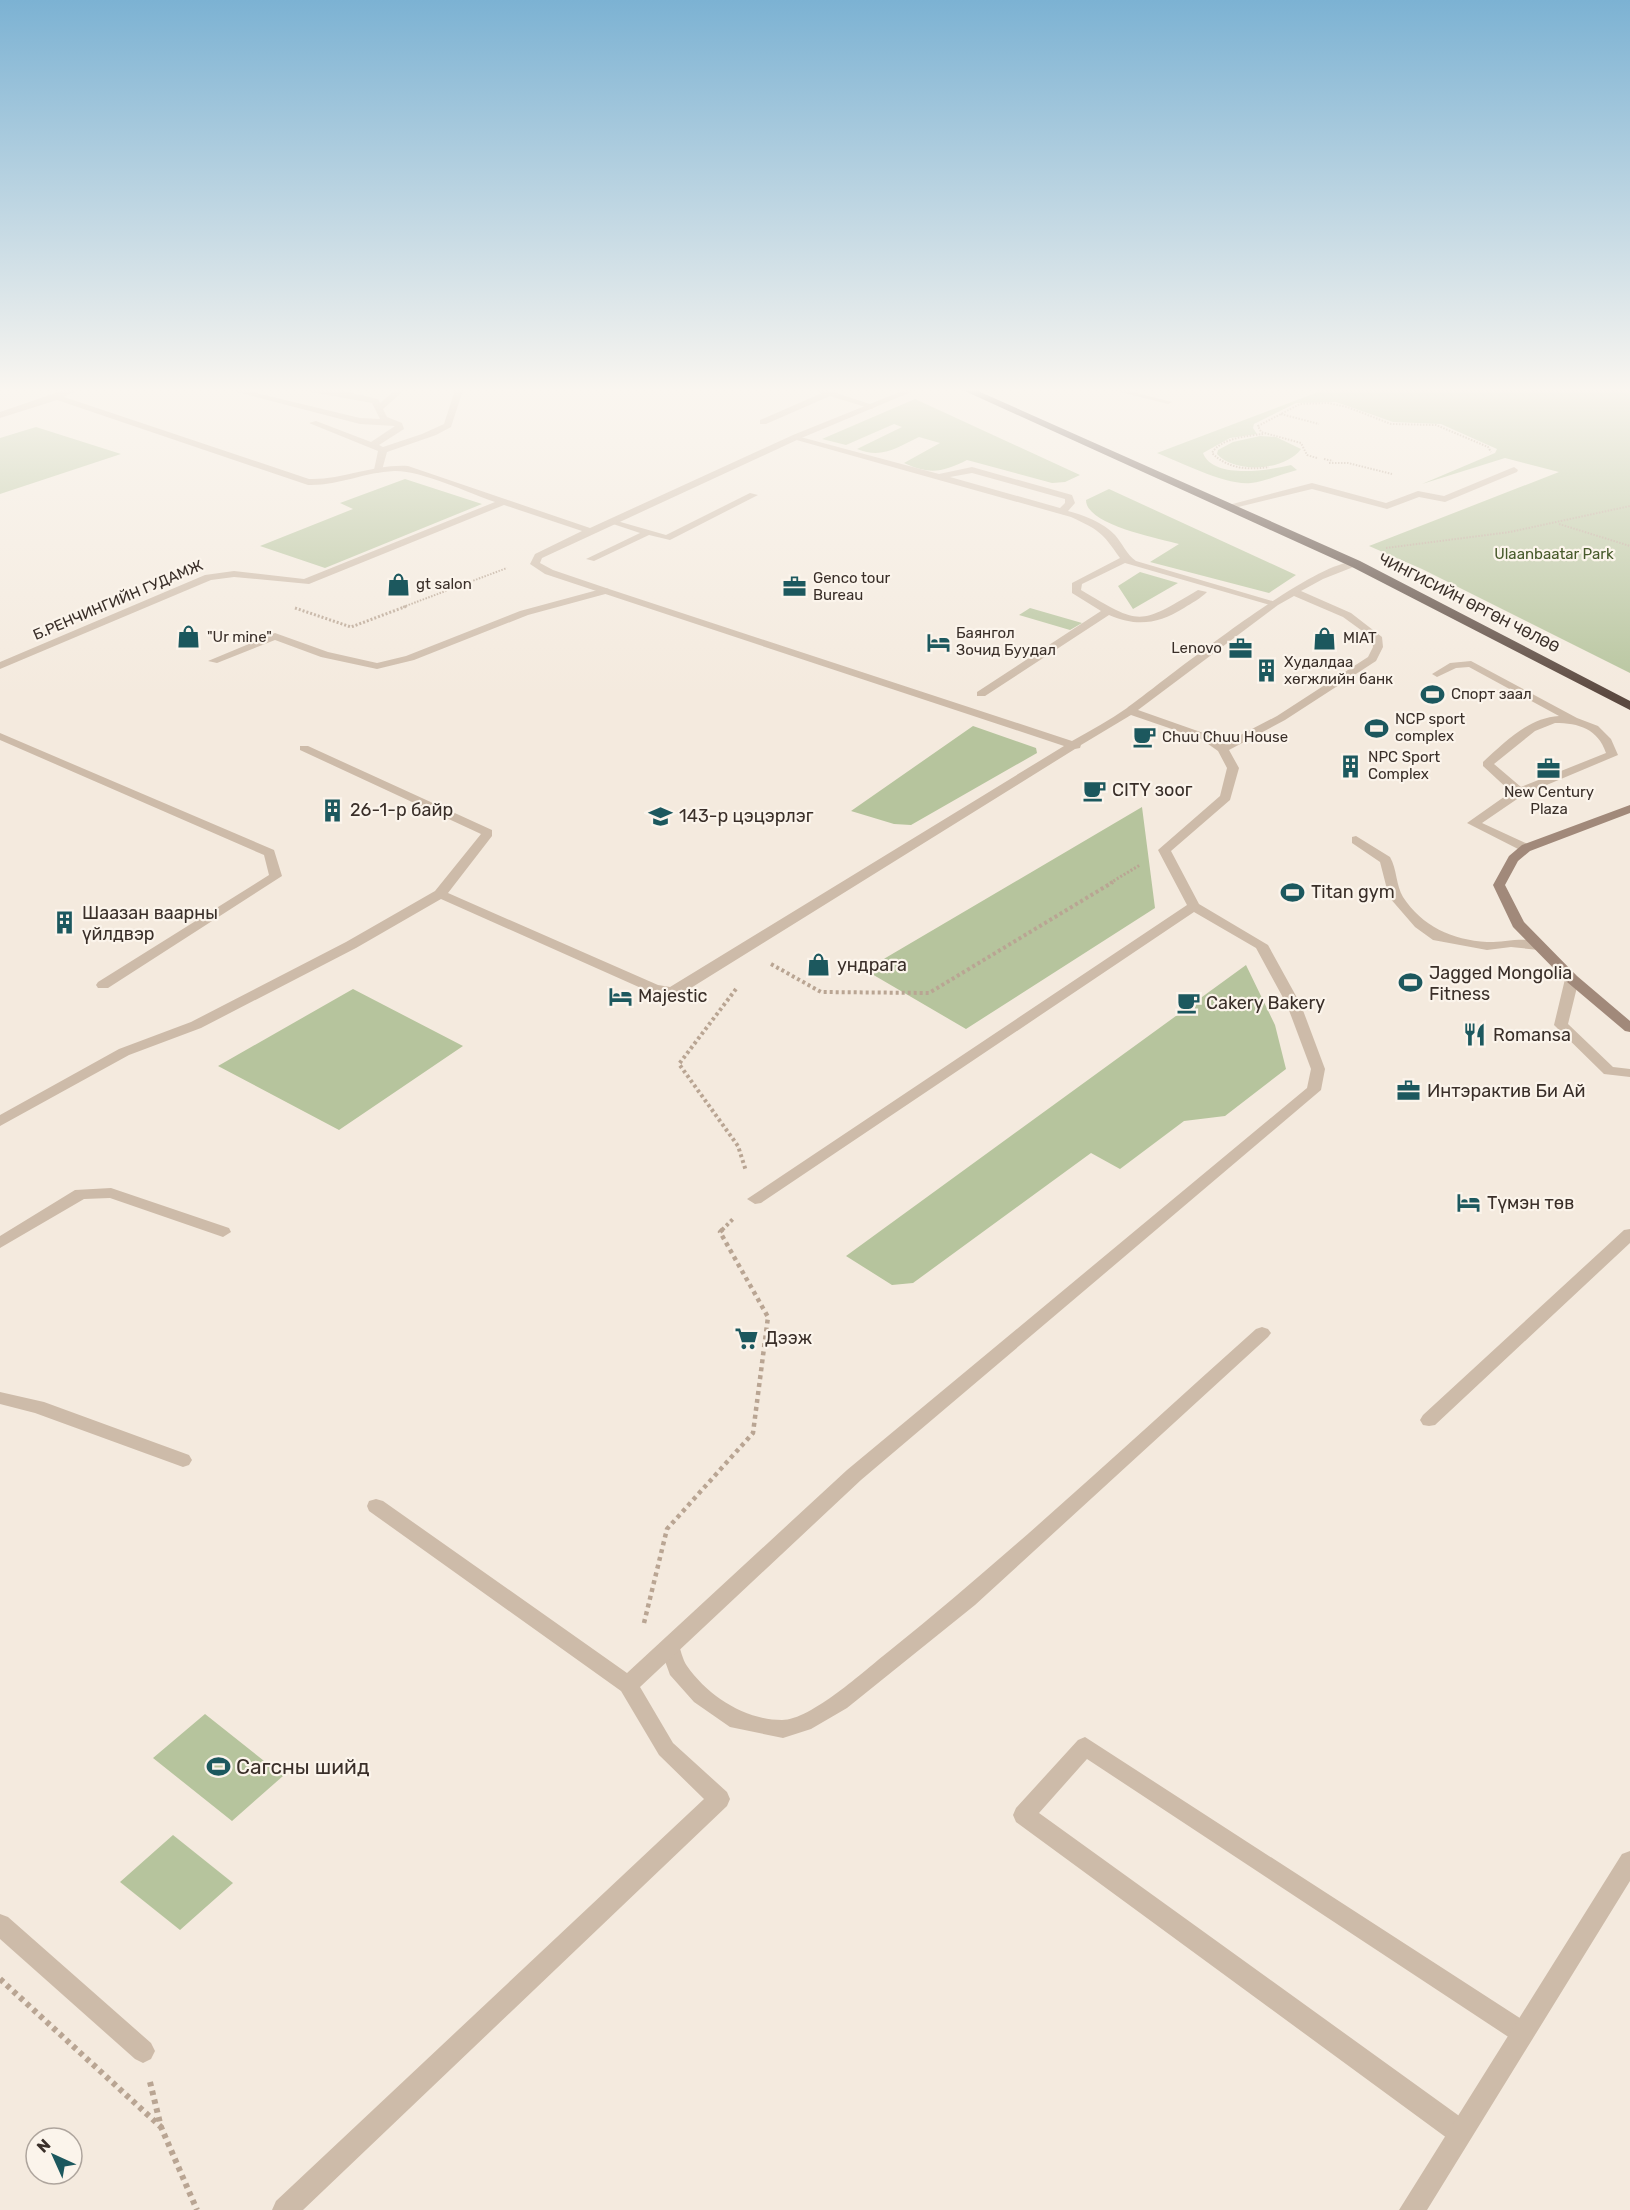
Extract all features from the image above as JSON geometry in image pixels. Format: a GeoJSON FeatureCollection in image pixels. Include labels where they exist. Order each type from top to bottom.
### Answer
{"type":"FeatureCollection","features":[{"type":"Feature","properties":{"kind":"highway","name":"ЧИНГИСИЙН ӨРГӨН ЧӨЛӨӨ"},"geometry":{"type":"LineString","coordinates":[[1194,490],[1356,564],[1630,706]]}},
{"type":"Feature","properties":{"kind":"street"},"geometry":{"type":"LineString","coordinates":[[473,490],[590,531]]}},
{"type":"Feature","properties":{"kind":"street"},"geometry":{"type":"LineString","coordinates":[[680,490],[538,556],[535,564],[540,568],[605,591],[1076,746]]}},
{"type":"Feature","properties":{"kind":"street"},"geometry":{"type":"LineString","coordinates":[[985,490],[1062,512],[1104,531],[1114,540],[1125,559],[1140,566],[1274,603]]}},
{"type":"Feature","properties":{"kind":"street"},"geometry":{"type":"LineString","coordinates":[[1046,490],[1069,497],[1070,503],[1062,512]]}},
{"type":"Feature","properties":{"kind":"street"},"geometry":{"type":"LineString","coordinates":[[1230,506],[1295,490]]}},
{"type":"Feature","properties":{"kind":"street"},"geometry":{"type":"LineString","coordinates":[[1328,490],[1387,506],[1419,494],[1445,499],[1466,490]]}},
{"type":"Feature","properties":{"kind":"street"},"geometry":{"type":"LineString","coordinates":[[613,521],[668,538],[753,495]]}},
{"type":"Feature","properties":{"kind":"street","name":"Б.РЕНЧИНГИЙН ГУДАМЖ"},"geometry":{"type":"LineString","coordinates":[[3,662],[209,577],[234,574],[304,582],[506,501]]}},
{"type":"Feature","properties":{"kind":"street"},"geometry":{"type":"LineString","coordinates":[[591,559],[649,532]]}},
{"type":"Feature","properties":{"kind":"street"},"geometry":{"type":"LineString","coordinates":[[1125,559],[1077,582],[1076,591],[1109,610],[1133,620],[1152,620],[1202,592]]}},
{"type":"Feature","properties":{"kind":"street"},"geometry":{"type":"LineString","coordinates":[[440,894],[661,991],[681,988],[922,837],[1076,746],[1130,711],[1274,603],[1319,577],[1356,564]]}},
{"type":"Feature","properties":{"kind":"street"},"geometry":{"type":"LineString","coordinates":[[213,661],[275,636],[325,655],[377,666],[410,658],[524,613],[605,591]]}},
{"type":"Feature","properties":{"kind":"street"},"geometry":{"type":"LineString","coordinates":[[1223,749],[1281,718],[1372,659],[1378,647],[1377,637],[1347,615],[1294,592]]}},
{"type":"Feature","properties":{"kind":"street"},"geometry":{"type":"LineString","coordinates":[[981,694],[1109,610]]}},
{"type":"Feature","properties":{"kind":"street"},"geometry":{"type":"LineString","coordinates":[[1437,674],[1454,665],[1471,664],[1572,718],[1592,726],[1607,738],[1612,755],[1519,792],[1473,823],[1526,848]]}},
{"type":"Feature","properties":{"kind":"street"},"geometry":{"type":"LineString","coordinates":[[628,1685],[854,1475],[1314,1090],[1318,1069],[1294,1005],[1261,945],[1194,906],[1164,850],[1226,797],[1233,768],[1223,749],[1205,737],[1130,711]]}},
{"type":"Feature","properties":{"kind":"street"},"geometry":{"type":"LineString","coordinates":[[1519,792],[1487,764],[1519,736],[1544,720],[1572,718]]}},
{"type":"Feature","properties":{"kind":"street"},"geometry":{"type":"LineString","coordinates":[[0,736],[270,853],[276,876],[103,985]]}},
{"type":"Feature","properties":{"kind":"street"},"geometry":{"type":"LineString","coordinates":[[0,1121],[124,1052],[207,1020],[351,945],[440,894],[488,833],[304,748]]}},
{"type":"Feature","properties":{"kind":"street"},"geometry":{"type":"LineString","coordinates":[[1630,809],[1526,848],[1513,859],[1499,885],[1518,924],[1572,979],[1630,1028]]}},
{"type":"Feature","properties":{"kind":"street"},"geometry":{"type":"LineString","coordinates":[[1356,840],[1386,860],[1396,897],[1420,924],[1438,937],[1487,946],[1511,943],[1539,946]]}},
{"type":"Feature","properties":{"kind":"street"},"geometry":{"type":"LineString","coordinates":[[755,1199],[1194,906]]}},
{"type":"Feature","properties":{"kind":"street"},"geometry":{"type":"LineString","coordinates":[[1572,979],[1561,1025],[1609,1071],[1630,1073]]}},
{"type":"Feature","properties":{"kind":"street"},"geometry":{"type":"LineString","coordinates":[[0,1244],[81,1194],[111,1193],[223,1232]]}},
{"type":"Feature","properties":{"kind":"street"},"geometry":{"type":"LineString","coordinates":[[1429,1420],[1630,1234]]}},
{"type":"Feature","properties":{"kind":"street"},"geometry":{"type":"LineString","coordinates":[[670,1647],[677,1669],[701,1696],[737,1721],[783,1729],[804,1723],[840,1702],[968,1599],[1262,1333]]}},
{"type":"Feature","properties":{"kind":"street"},"geometry":{"type":"LineString","coordinates":[[0,1398],[38,1407],[183,1460]]}},
{"type":"Feature","properties":{"kind":"street"},"geometry":{"type":"LineString","coordinates":[[285,2210],[719,1799],[666,1749],[628,1685],[376,1506]]}},
{"type":"Feature","properties":{"kind":"street"},"geometry":{"type":"LineString","coordinates":[[1460,2132],[1024,1815],[1085,1746],[1521,2032]]}},
{"type":"Feature","properties":{"kind":"street"},"geometry":{"type":"LineString","coordinates":[[1412,2210],[1521,2032],[1630,1861]]}},
{"type":"Feature","properties":{"kind":"street"},"geometry":{"type":"LineString","coordinates":[[0,1924],[143,2051]]}},
{"type":"Feature","properties":{"kind":"path"},"geometry":{"type":"LineString","coordinates":[[1377,552],[1388,547],[1558,524],[1630,506]]}},
{"type":"Feature","properties":{"kind":"path"},"geometry":{"type":"LineString","coordinates":[[1558,524],[1630,546]]}},
{"type":"Feature","properties":{"kind":"path"},"geometry":{"type":"LineString","coordinates":[[289,606],[351,627],[538,556]]}},
{"type":"Feature","properties":{"kind":"path"},"geometry":{"type":"LineString","coordinates":[[751,945],[762,960],[821,992],[929,993],[1164,850]]}},
{"type":"Feature","properties":{"kind":"path"},"geometry":{"type":"LineString","coordinates":[[642,1629],[668,1529],[753,1433],[768,1317],[720,1232],[755,1199],[738,1146],[679,1064],[718,1010],[762,960]]}},
{"type":"Feature","properties":{"kind":"path"},"geometry":{"type":"LineString","coordinates":[[0,1979],[160,2127]]}},
{"type":"Feature","properties":{"kind":"path"},"geometry":{"type":"LineString","coordinates":[[143,2051],[160,2127],[197,2210]]}},
{"type":"Feature","properties":{"kind":"green space"},"geometry":{"type":"Polygon","coordinates":[[[0,490],[12,490],[0,494],[0,490]]]}},
{"type":"Feature","properties":{"kind":"green space"},"geometry":{"type":"Polygon","coordinates":[[[375,490],[439,490],[482,504],[325,568],[260,546],[353,509],[340,503],[375,490]]]}},
{"type":"Feature","properties":{"kind":"green space"},"geometry":{"type":"Polygon","coordinates":[[[1111,490],[1296,575],[1269,593],[1150,562],[1179,544],[1110,523],[1089,509],[1086,500],[1111,490]]]}},
{"type":"Feature","properties":{"kind":"green space","name":"Ulaanbaatar Park"},"geometry":{"type":"Polygon","coordinates":[[[1512,490],[1630,490],[1630,673],[1422,569],[1369,546],[1512,490]]]}},
{"type":"Feature","properties":{"kind":"green space"},"geometry":{"type":"Polygon","coordinates":[[[1140,572],[1178,583],[1133,609],[1118,586],[1140,572]]]}},
{"type":"Feature","properties":{"kind":"green space"},"geometry":{"type":"Polygon","coordinates":[[[1030,608],[1082,623],[1070,630],[1019,615],[1030,608]]]}},
{"type":"Feature","properties":{"kind":"green space"},"geometry":{"type":"Polygon","coordinates":[[[973,726],[1036,748],[1037,753],[911,825],[894,824],[851,811],[973,726]]]}},
{"type":"Feature","properties":{"kind":"green space"},"geometry":{"type":"Polygon","coordinates":[[[1142,807],[1155,908],[966,1029],[865,970],[1142,807]]]}},
{"type":"Feature","properties":{"kind":"green space"},"geometry":{"type":"Polygon","coordinates":[[[1246,965],[1275,1025],[1286,1069],[1225,1116],[1184,1121],[1120,1169],[1091,1153],[913,1283],[892,1285],[846,1256],[1246,965]]]}},
{"type":"Feature","properties":{"kind":"green space"},"geometry":{"type":"Polygon","coordinates":[[[353,989],[463,1046],[339,1130],[218,1066],[353,989]]]}},
{"type":"Feature","properties":{"kind":"green space","name":"Сагсны шийд"},"geometry":{"type":"Polygon","coordinates":[[[205,1714],[283,1776],[232,1821],[153,1758],[205,1714]]]}},
{"type":"Feature","properties":{"kind":"green space"},"geometry":{"type":"Polygon","coordinates":[[[173,1835],[233,1883],[180,1930],[120,1882],[173,1835]]]}},
{"type":"Feature","properties":{"kind":"place","name":"gt salon"},"geometry":{"type":"Point","coordinates":[398,584]}},
{"type":"Feature","properties":{"kind":"place","name":"Genco tour Bureau"},"geometry":{"type":"Point","coordinates":[795,587]}},
{"type":"Feature","properties":{"kind":"place","name":"\"Ur mine\""},"geometry":{"type":"Point","coordinates":[189,637]}},
{"type":"Feature","properties":{"kind":"place","name":"MIAT"},"geometry":{"type":"Point","coordinates":[1325,638]}},
{"type":"Feature","properties":{"kind":"place","name":"Баянгол Зочид Буудал"},"geometry":{"type":"Point","coordinates":[938,642]}},
{"type":"Feature","properties":{"kind":"place","name":"Lenovo"},"geometry":{"type":"Point","coordinates":[1240,648]}},
{"type":"Feature","properties":{"kind":"place","name":"Худалдаа хөгжлийн банк"},"geometry":{"type":"Point","coordinates":[1266,671]}},
{"type":"Feature","properties":{"kind":"place","name":"Спорт заал"},"geometry":{"type":"Point","coordinates":[1433,694]}},
{"type":"Feature","properties":{"kind":"place","name":"NCP sport complex"},"geometry":{"type":"Point","coordinates":[1377,728]}},
{"type":"Feature","properties":{"kind":"place","name":"Chuu Chuu House"},"geometry":{"type":"Point","coordinates":[1144,737]}},
{"type":"Feature","properties":{"kind":"place","name":"NPC Sport Complex"},"geometry":{"type":"Point","coordinates":[1350,766]}},
{"type":"Feature","properties":{"kind":"place","name":"New Century Plaza"},"geometry":{"type":"Point","coordinates":[1549,768]}},
{"type":"Feature","properties":{"kind":"place","name":"CITY зоог"},"geometry":{"type":"Point","coordinates":[1094,790]}},
{"type":"Feature","properties":{"kind":"place","name":"26-1-р байр"},"geometry":{"type":"Point","coordinates":[332,810]}},
{"type":"Feature","properties":{"kind":"place","name":"143-р цэцэрлэг"},"geometry":{"type":"Point","coordinates":[661,816]}},
{"type":"Feature","properties":{"kind":"place","name":"Titan gym"},"geometry":{"type":"Point","coordinates":[1293,892]}},
{"type":"Feature","properties":{"kind":"place","name":"Шаазан ваарны үйлдвэр"},"geometry":{"type":"Point","coordinates":[64,923]}},
{"type":"Feature","properties":{"kind":"place","name":"ундрага"},"geometry":{"type":"Point","coordinates":[819,965]}},
{"type":"Feature","properties":{"kind":"place","name":"Jagged Mongolia Fitness"},"geometry":{"type":"Point","coordinates":[1411,983]}},
{"type":"Feature","properties":{"kind":"place","name":"Majestic"},"geometry":{"type":"Point","coordinates":[620,996]}},
{"type":"Feature","properties":{"kind":"place","name":"Cakery Bakery"},"geometry":{"type":"Point","coordinates":[1188,1003]}},
{"type":"Feature","properties":{"kind":"place","name":"Romansa"},"geometry":{"type":"Point","coordinates":[1475,1035]}},
{"type":"Feature","properties":{"kind":"place","name":"Интэрактив Би Ай"},"geometry":{"type":"Point","coordinates":[1409,1091]}},
{"type":"Feature","properties":{"kind":"place","name":"Түмэн төв"},"geometry":{"type":"Point","coordinates":[1469,1203]}},
{"type":"Feature","properties":{"kind":"place","name":"Дээж"},"geometry":{"type":"Point","coordinates":[747,1338]}},
{"type":"Feature","properties":{"kind":"place","name":"Сагсны шийд"},"geometry":{"type":"Point","coordinates":[218,1767]}}]}
